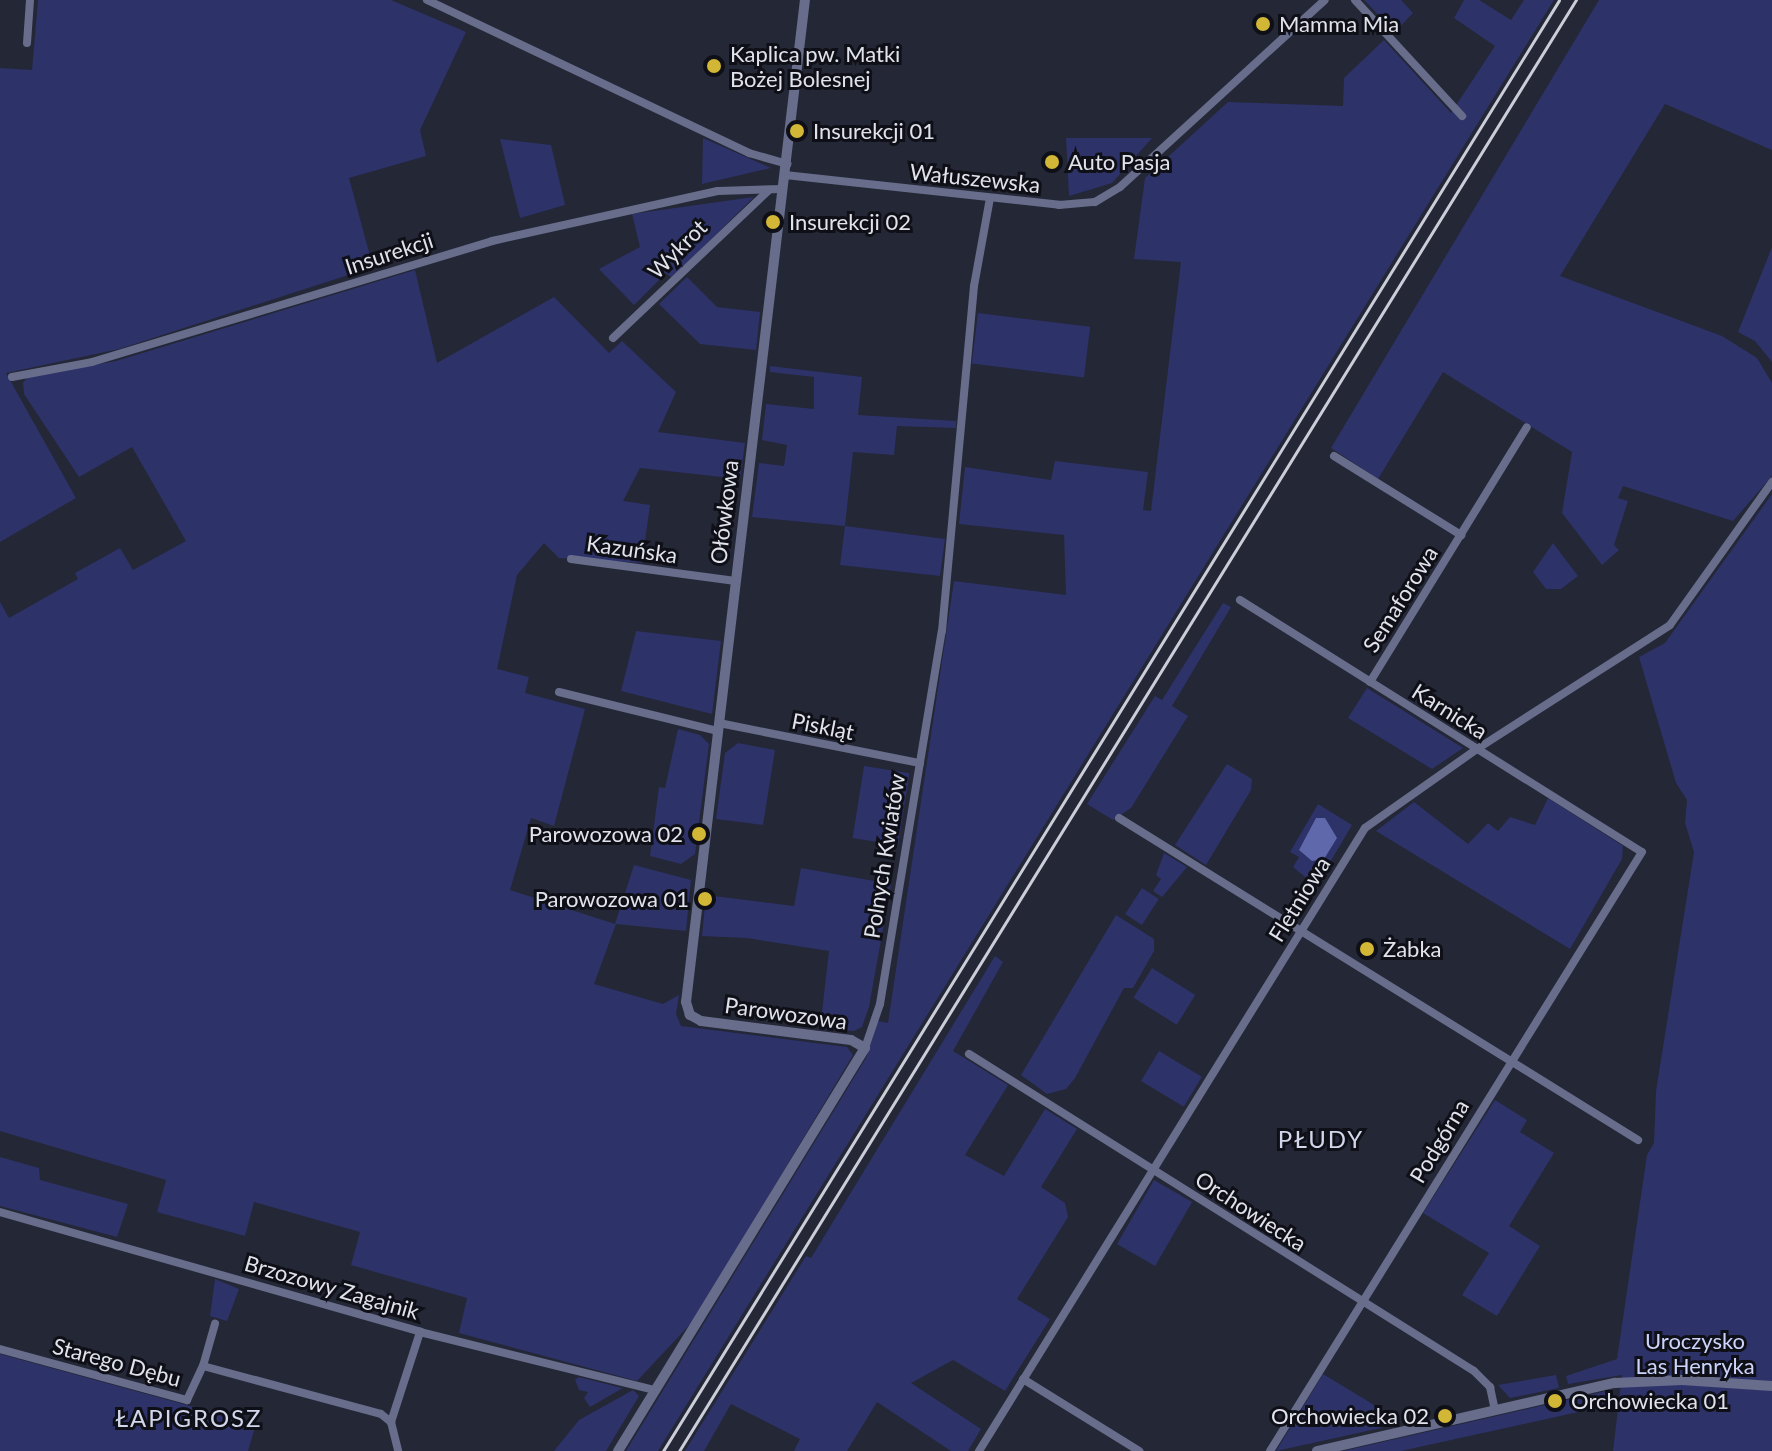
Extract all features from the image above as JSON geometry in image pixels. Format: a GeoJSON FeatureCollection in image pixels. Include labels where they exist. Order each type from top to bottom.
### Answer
{"type":"FeatureCollection","features":[{"type":"Feature","properties":{"kind":"street"},"geometry":{"type":"LineString","coordinates":[[27,43],[30,0]]}},
{"type":"Feature","properties":{"kind":"street","name":"Wałuszewska"},"geometry":{"type":"LineString","coordinates":[[427,0],[786,169],[1059,205],[1106,198],[1325,0]]}},
{"type":"Feature","properties":{"kind":"street","name":"Ołówkowa"},"geometry":{"type":"LineString","coordinates":[[701,1021],[690,1015],[686,1002],[805,0]]}},
{"type":"Feature","properties":{"kind":"street"},"geometry":{"type":"LineString","coordinates":[[1355,0],[1462,116]]}},
{"type":"Feature","properties":{"kind":"street","name":"Insurekcji"},"geometry":{"type":"LineString","coordinates":[[12,377],[120,354],[492,241],[669,199],[718,191],[782,189]]}},
{"type":"Feature","properties":{"kind":"street","name":"Wykrot"},"geometry":{"type":"LineString","coordinates":[[613,338],[770,190]]}},
{"type":"Feature","properties":{"kind":"street","name":"Polnych Kwiatów"},"geometry":{"type":"LineString","coordinates":[[618,1451],[865,1048],[880,1004],[942,631],[974,286],[990,198]]}},
{"type":"Feature","properties":{"kind":"street","name":"Semaforowa"},"geometry":{"type":"LineString","coordinates":[[1370,682],[1527,427]]}},
{"type":"Feature","properties":{"kind":"street","name":"Semaforowa"},"geometry":{"type":"LineString","coordinates":[[1334,456],[1461,535]]}},
{"type":"Feature","properties":{"kind":"street","name":"Fletniowa"},"geometry":{"type":"LineString","coordinates":[[979,1451],[1365,828],[1477,749],[1670,625],[1772,482]]}},
{"type":"Feature","properties":{"kind":"street","name":"Kazuńska"},"geometry":{"type":"LineString","coordinates":[[571,559],[736,581]]}},
{"type":"Feature","properties":{"kind":"street","name":"Karnicka"},"geometry":{"type":"LineString","coordinates":[[1240,600],[1642,852]]}},
{"type":"Feature","properties":{"kind":"street","name":"Piskląt"},"geometry":{"type":"LineString","coordinates":[[559,692],[718,727],[920,763]]}},
{"type":"Feature","properties":{"kind":"street"},"geometry":{"type":"LineString","coordinates":[[1119,818],[1638,1140]]}},
{"type":"Feature","properties":{"kind":"street","name":"Podgórna"},"geometry":{"type":"LineString","coordinates":[[1270,1451],[1510,1059],[1642,852]]}},
{"type":"Feature","properties":{"kind":"street","name":"Parowozowa"},"geometry":{"type":"LineString","coordinates":[[701,1021],[851,1040],[865,1048]]}},
{"type":"Feature","properties":{"kind":"street","name":"Orchowiecka"},"geometry":{"type":"LineString","coordinates":[[969,1054],[1484,1379],[1495,1410]]}},
{"type":"Feature","properties":{"kind":"street","name":"Brzozowy Zagajnik"},"geometry":{"type":"LineString","coordinates":[[0,1212],[420,1332],[655,1390]]}},
{"type":"Feature","properties":{"kind":"street","name":"Starego Dębu"},"geometry":{"type":"LineString","coordinates":[[0,1349],[182,1399],[193,1395],[215,1324]]}},
{"type":"Feature","properties":{"kind":"street"},"geometry":{"type":"LineString","coordinates":[[398,1451],[391,1422],[420,1332]]}},
{"type":"Feature","properties":{"kind":"street","name":"Starego Dębu"},"geometry":{"type":"LineString","coordinates":[[203,1366],[381,1414],[391,1422]]}},
{"type":"Feature","properties":{"kind":"street"},"geometry":{"type":"LineString","coordinates":[[1023,1379],[1139,1451]]}},
{"type":"Feature","properties":{"kind":"street"},"geometry":{"type":"LineString","coordinates":[[1317,1451],[1637,1381],[1772,1386]]}},
{"type":"Feature","properties":{"kind":"green space"},"geometry":{"type":"Polygon","coordinates":[[[38,0],[391,0],[466,32],[420,130],[426,156],[349,178],[373,267],[119,349],[6,373],[76,498],[0,542],[0,68],[32,70],[38,0]]]}},
{"type":"Feature","properties":{"kind":"green space"},"geometry":{"type":"Polygon","coordinates":[[[1364,0],[1401,0],[1413,13],[1395,32],[1364,0]]]}},
{"type":"Feature","properties":{"kind":"green space"},"geometry":{"type":"Polygon","coordinates":[[[1464,0],[1479,0],[1511,20],[1524,0],[1554,0],[658,1451],[626,1451],[866,1058],[878,1021],[888,1023],[954,581],[1066,595],[1064,535],[959,524],[965,467],[1051,480],[1055,461],[1148,472],[1143,510],[1151,511],[1181,262],[1134,259],[1145,178],[1228,102],[1343,106],[1344,78],[1384,40],[1451,113],[1495,46],[1454,18],[1464,0]]]}},
{"type":"Feature","properties":{"kind":"green space"},"geometry":{"type":"Polygon","coordinates":[[[1599,0],[1772,0],[1772,150],[1665,104],[1560,276],[1722,336],[1757,358],[1772,383],[1772,476],[1733,521],[1623,486],[1618,498],[1628,501],[1614,545],[1619,550],[1602,565],[1562,513],[1572,452],[1443,372],[1378,479],[1331,448],[1599,0]]]}},
{"type":"Feature","properties":{"kind":"green space"},"geometry":{"type":"Polygon","coordinates":[[[703,138],[771,168],[702,184],[703,138]]]}},
{"type":"Feature","properties":{"kind":"green space"},"geometry":{"type":"Polygon","coordinates":[[[1066,138],[1152,138],[1112,183],[1069,196],[1066,138]]]}},
{"type":"Feature","properties":{"kind":"green space"},"geometry":{"type":"Polygon","coordinates":[[[500,139],[551,145],[565,205],[520,218],[500,139]]]}},
{"type":"Feature","properties":{"kind":"green space"},"geometry":{"type":"Polygon","coordinates":[[[754,197],[672,278],[666,273],[634,305],[599,269],[640,247],[632,214],[754,197]]]}},
{"type":"Feature","properties":{"kind":"green space"},"geometry":{"type":"Polygon","coordinates":[[[1772,247],[1772,362],[1755,341],[1738,332],[1772,247]]]}},
{"type":"Feature","properties":{"kind":"green space"},"geometry":{"type":"Polygon","coordinates":[[[415,270],[437,363],[554,297],[609,353],[622,341],[676,392],[658,432],[745,443],[740,479],[640,468],[623,501],[650,505],[642,563],[559,558],[544,543],[517,575],[497,669],[529,677],[525,693],[585,709],[554,826],[531,818],[510,890],[615,924],[634,865],[691,880],[686,931],[616,924],[594,984],[663,1004],[679,995],[676,1014],[681,1026],[847,1047],[853,1055],[695,1319],[637,1381],[459,1333],[467,1298],[351,1265],[360,1232],[254,1202],[245,1236],[157,1212],[166,1180],[0,1131],[0,602],[9,618],[78,579],[75,573],[120,548],[133,570],[186,541],[132,447],[79,477],[24,394],[23,383],[28,376],[116,361],[415,270]]]}},
{"type":"Feature","properties":{"kind":"green space"},"geometry":{"type":"Polygon","coordinates":[[[687,277],[717,307],[760,312],[756,350],[700,344],[659,304],[687,277]]]}},
{"type":"Feature","properties":{"kind":"green space"},"geometry":{"type":"Polygon","coordinates":[[[978,313],[1090,327],[1084,377],[972,364],[978,313]]]}},
{"type":"Feature","properties":{"kind":"green space"},"geometry":{"type":"Polygon","coordinates":[[[770,366],[862,377],[858,415],[956,421],[956,428],[897,426],[894,455],[853,452],[845,526],[752,517],[759,463],[784,466],[787,445],[762,440],[766,404],[814,409],[814,377],[770,372],[770,366]]]}},
{"type":"Feature","properties":{"kind":"green space","name":"Uroczysko Las Henryka"},"geometry":{"type":"Polygon","coordinates":[[[1772,494],[1772,1451],[1613,1451],[1622,1375],[1568,1384],[1566,1376],[1617,1359],[1647,1155],[1654,1143],[1656,1091],[1694,852],[1685,823],[1687,800],[1676,783],[1639,657],[1665,643],[1772,494]]]}},
{"type":"Feature","properties":{"kind":"green space"},"geometry":{"type":"Polygon","coordinates":[[[845,526],[945,539],[940,576],[840,565],[845,526]]]}},
{"type":"Feature","properties":{"kind":"green space"},"geometry":{"type":"Polygon","coordinates":[[[1553,543],[1578,576],[1561,589],[1546,589],[1533,572],[1553,543]]]}},
{"type":"Feature","properties":{"kind":"green space"},"geometry":{"type":"Polygon","coordinates":[[[1223,603],[1231,607],[1172,706],[1188,716],[1131,808],[1113,820],[1087,804],[1155,696],[1162,700],[1223,603]]]}},
{"type":"Feature","properties":{"kind":"green space"},"geometry":{"type":"Polygon","coordinates":[[[636,631],[721,641],[712,714],[621,691],[636,631]]]}},
{"type":"Feature","properties":{"kind":"green space"},"geometry":{"type":"Polygon","coordinates":[[[1367,688],[1463,748],[1432,769],[1348,718],[1367,688]]]}},
{"type":"Feature","properties":{"kind":"green space"},"geometry":{"type":"Polygon","coordinates":[[[678,729],[700,735],[709,744],[695,854],[681,864],[650,856],[659,787],[665,788],[678,729]]]}},
{"type":"Feature","properties":{"kind":"green space"},"geometry":{"type":"Polygon","coordinates":[[[738,743],[775,750],[763,825],[716,819],[725,753],[738,743]]]}},
{"type":"Feature","properties":{"kind":"green space"},"geometry":{"type":"Polygon","coordinates":[[[1227,764],[1252,779],[1251,790],[1206,865],[1175,845],[1227,764]]]}},
{"type":"Feature","properties":{"kind":"green space"},"geometry":{"type":"Polygon","coordinates":[[[864,766],[909,773],[898,845],[853,838],[864,766]]]}},
{"type":"Feature","properties":{"kind":"green space"},"geometry":{"type":"Polygon","coordinates":[[[1548,798],[1623,846],[1622,859],[1570,949],[1376,831],[1414,802],[1468,844],[1488,823],[1498,831],[1510,817],[1535,825],[1548,798]]]}},
{"type":"Feature","properties":{"kind":"green space"},"geometry":{"type":"Polygon","coordinates":[[[1318,804],[1352,825],[1316,886],[1293,867],[1299,857],[1290,852],[1318,804]]]}},
{"type":"Feature","properties":{"kind":"green space"},"geometry":{"type":"Polygon","coordinates":[[[1164,853],[1187,867],[1162,897],[1153,891],[1161,879],[1156,875],[1164,853]]]}},
{"type":"Feature","properties":{"kind":"green space"},"geometry":{"type":"Polygon","coordinates":[[[801,868],[891,884],[869,1007],[862,1027],[854,1031],[820,1029],[829,951],[747,938],[702,936],[706,895],[794,906],[801,868]]]}},
{"type":"Feature","properties":{"kind":"green space"},"geometry":{"type":"Polygon","coordinates":[[[1142,888],[1159,899],[1142,925],[1125,914],[1142,888]]]}},
{"type":"Feature","properties":{"kind":"green space"},"geometry":{"type":"Polygon","coordinates":[[[1116,915],[1154,939],[1154,951],[1133,988],[1124,988],[1075,1078],[1066,1089],[1047,1094],[1021,1075],[1116,915]]]}},
{"type":"Feature","properties":{"kind":"green space"},"geometry":{"type":"Polygon","coordinates":[[[995,956],[1003,962],[953,1051],[1008,1085],[965,1155],[1004,1176],[1045,1109],[1077,1129],[1041,1187],[1065,1203],[1068,1217],[1017,1299],[1050,1319],[1005,1391],[953,1360],[911,1383],[981,1429],[968,1451],[951,1451],[877,1402],[847,1451],[794,1451],[800,1439],[731,1404],[704,1451],[685,1451],[806,1256],[811,1258],[995,956]]]}},
{"type":"Feature","properties":{"kind":"green space"},"geometry":{"type":"Polygon","coordinates":[[[1152,968],[1195,995],[1177,1025],[1133,998],[1152,968]]]}},
{"type":"Feature","properties":{"kind":"green space"},"geometry":{"type":"Polygon","coordinates":[[[1159,1051],[1202,1077],[1184,1107],[1141,1081],[1159,1051]]]}},
{"type":"Feature","properties":{"kind":"green space"},"geometry":{"type":"Polygon","coordinates":[[[1495,1100],[1527,1120],[1520,1132],[1554,1153],[1509,1226],[1540,1246],[1497,1316],[1462,1295],[1489,1253],[1423,1213],[1495,1100]]]}},
{"type":"Feature","properties":{"kind":"green space"},"geometry":{"type":"Polygon","coordinates":[[[0,1157],[39,1168],[40,1180],[128,1204],[117,1237],[0,1206],[0,1157]]]}},
{"type":"Feature","properties":{"kind":"green space"},"geometry":{"type":"Polygon","coordinates":[[[1154,1180],[1192,1202],[1155,1266],[1117,1244],[1154,1180]]]}},
{"type":"Feature","properties":{"kind":"green space"},"geometry":{"type":"Polygon","coordinates":[[[215,1279],[239,1289],[227,1321],[210,1316],[215,1279]]]}},
{"type":"Feature","properties":{"kind":"green space"},"geometry":{"type":"Polygon","coordinates":[[[0,1354],[256,1424],[248,1451],[0,1451],[0,1354]]]}},
{"type":"Feature","properties":{"kind":"green space"},"geometry":{"type":"Polygon","coordinates":[[[1323,1374],[1389,1414],[1381,1428],[1276,1451],[1323,1374]]]}},
{"type":"Feature","properties":{"kind":"green space"},"geometry":{"type":"Polygon","coordinates":[[[1556,1375],[1559,1388],[1510,1398],[1498,1385],[1556,1375]]]}},
{"type":"Feature","properties":{"kind":"green space"},"geometry":{"type":"Polygon","coordinates":[[[579,1377],[623,1388],[590,1407],[584,1398],[588,1392],[579,1390],[575,1380],[579,1377]]]}},
{"type":"Feature","properties":{"kind":"green space"},"geometry":{"type":"Polygon","coordinates":[[[633,1390],[639,1396],[606,1451],[554,1451],[579,1420],[633,1390]]]}},
{"type":"Feature","properties":{"kind":"green space"},"geometry":{"type":"Polygon","coordinates":[[[1610,1390],[1605,1404],[1592,1409],[1401,1451],[1343,1451],[1610,1390]]]}},
{"type":"Feature","properties":{"kind":"water"},"geometry":{"type":"Polygon","coordinates":[[[1316,818],[1325,818],[1337,838],[1324,859],[1312,861],[1299,850],[1316,818]]]}},
{"type":"Feature","properties":{"kind":"railway"},"geometry":{"type":"LineString","coordinates":[[663,1451],[1559,0]]}},
{"type":"Feature","properties":{"kind":"railway"},"geometry":{"type":"LineString","coordinates":[[679,1451],[1576,0]]}},
{"type":"Feature","properties":{"kind":"place","name":"Mamma Mia"},"geometry":{"type":"Point","coordinates":[1263,24]}},
{"type":"Feature","properties":{"kind":"place","name":"Kaplica pw. Matki Bożej Bolesnej"},"geometry":{"type":"Point","coordinates":[714,66]}},
{"type":"Feature","properties":{"kind":"place","name":"Insurekcji 01"},"geometry":{"type":"Point","coordinates":[797,131]}},
{"type":"Feature","properties":{"kind":"place","name":"Auto Pasja"},"geometry":{"type":"Point","coordinates":[1052,162]}},
{"type":"Feature","properties":{"kind":"place","name":"Insurekcji 02"},"geometry":{"type":"Point","coordinates":[773,222]}},
{"type":"Feature","properties":{"kind":"place","name":"Parowozowa 02"},"geometry":{"type":"Point","coordinates":[699,834]}},
{"type":"Feature","properties":{"kind":"place","name":"Parowozowa 01"},"geometry":{"type":"Point","coordinates":[705,899]}},
{"type":"Feature","properties":{"kind":"place","name":"Żabka"},"geometry":{"type":"Point","coordinates":[1367,949]}},
{"type":"Feature","properties":{"kind":"place","name":"Orchowiecka 01"},"geometry":{"type":"Point","coordinates":[1555,1401]}},
{"type":"Feature","properties":{"kind":"place","name":"Orchowiecka 02"},"geometry":{"type":"Point","coordinates":[1445,1416]}},
{"type":"Feature","properties":{"kind":"district","name":"PŁUDY"},"geometry":{"type":"Point","coordinates":[1321,1139]}},
{"type":"Feature","properties":{"kind":"district","name":"ŁAPIGROSZ"},"geometry":{"type":"Point","coordinates":[189,1418]}}]}
